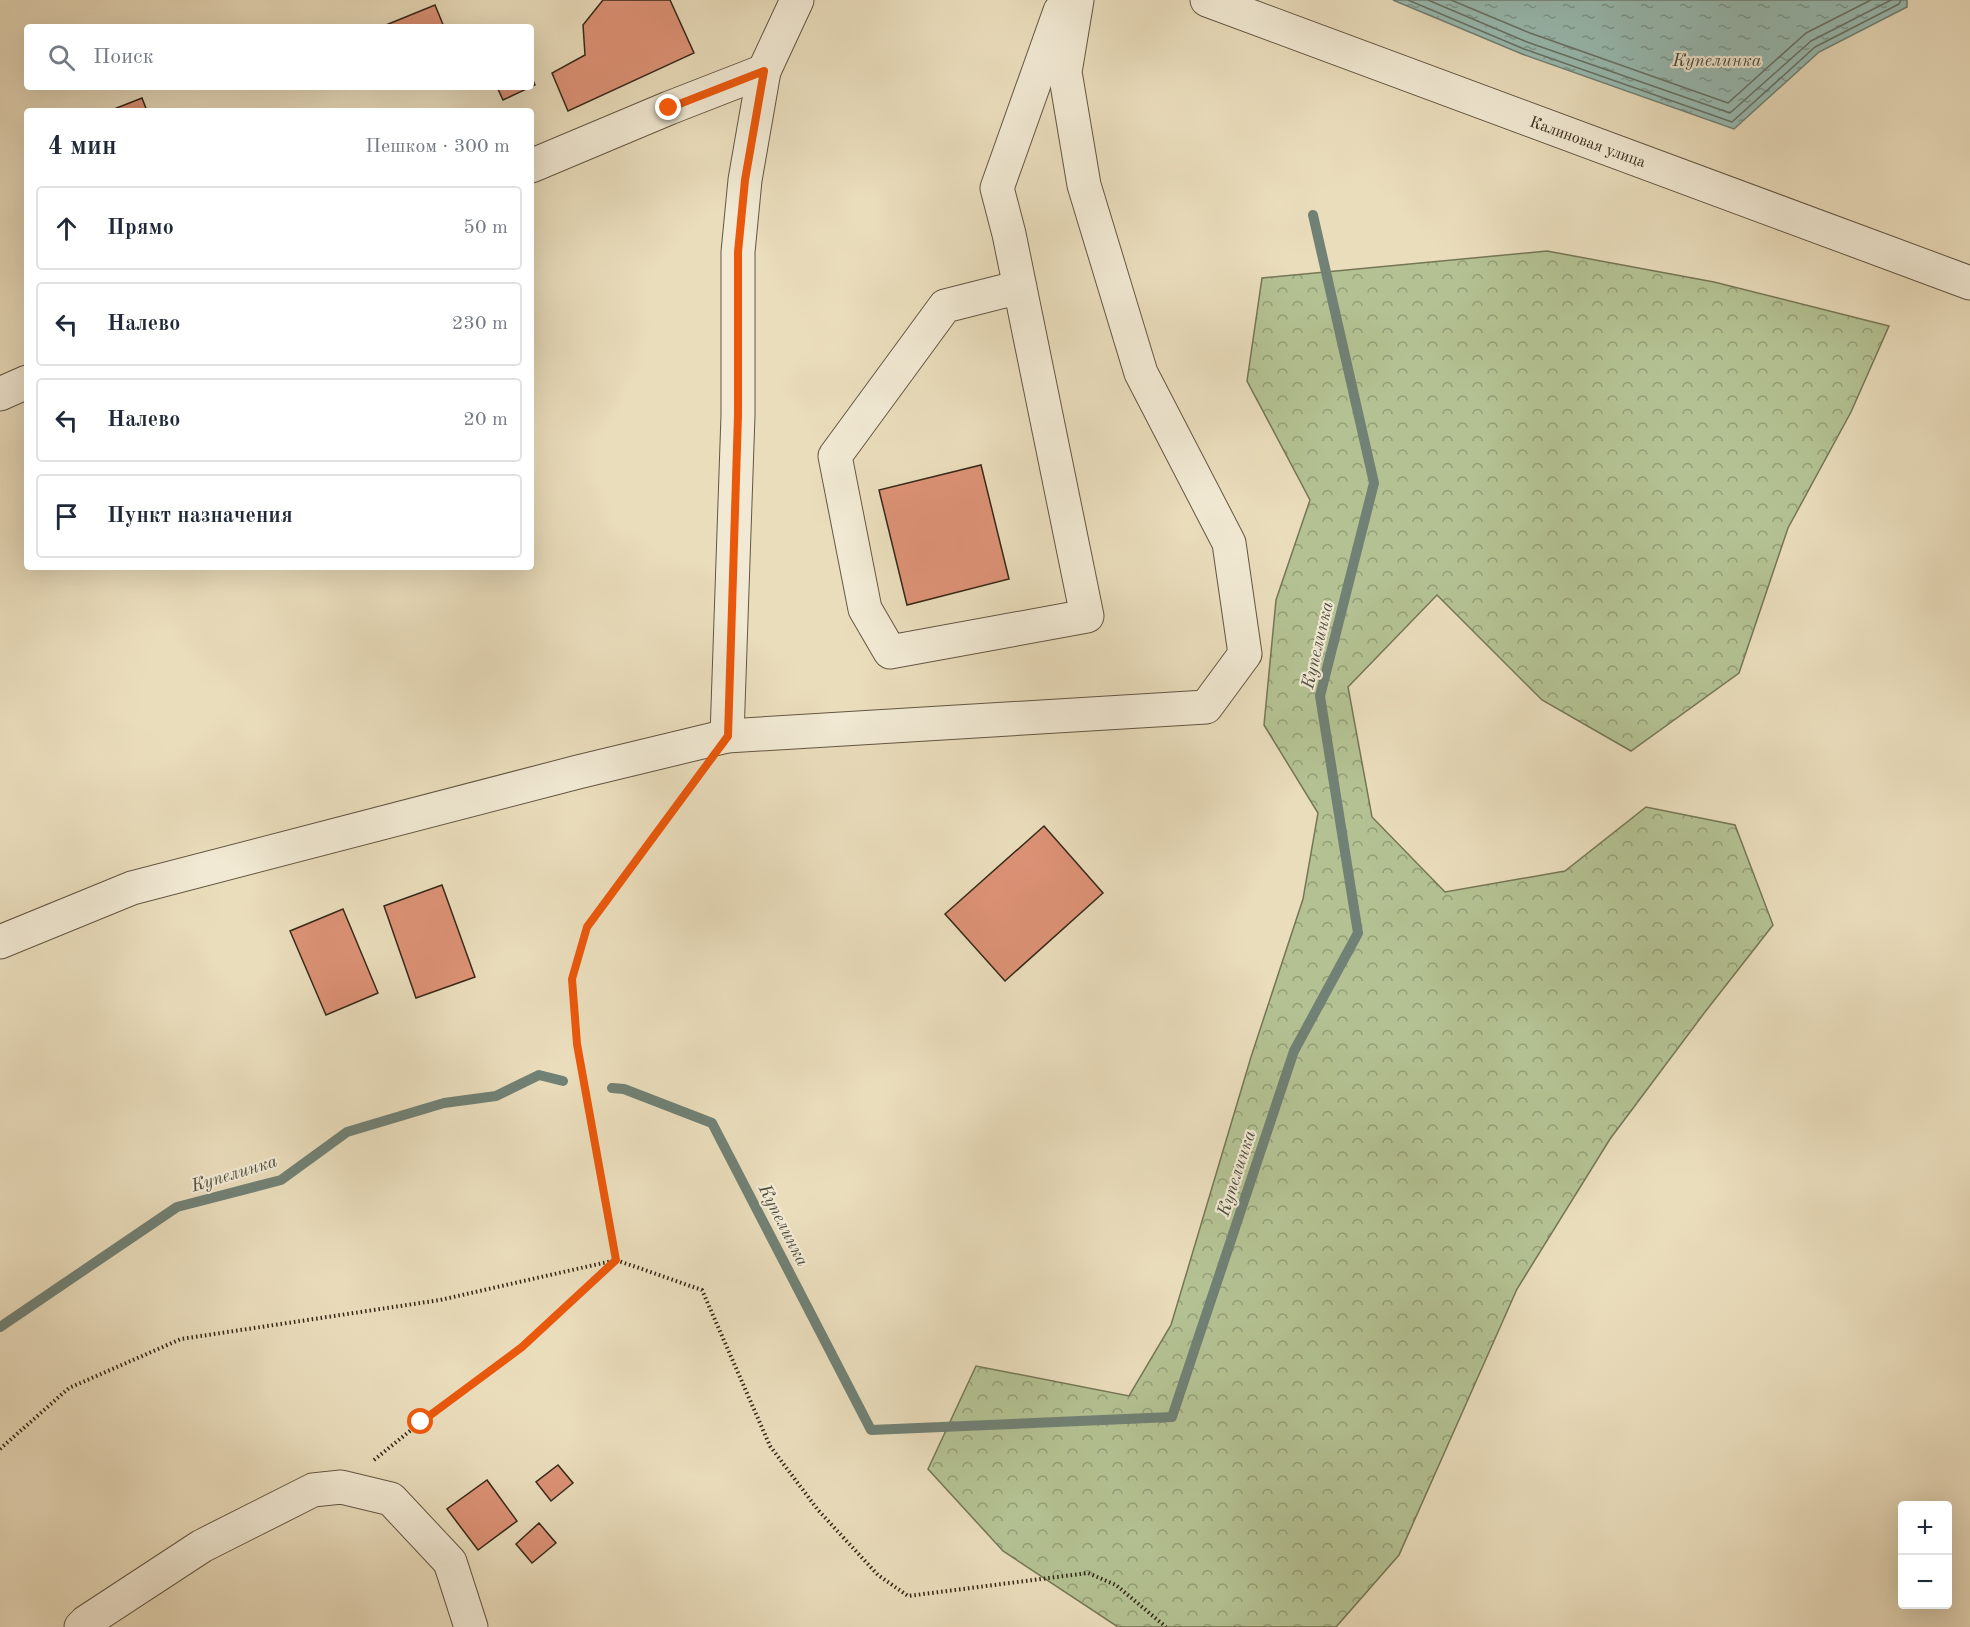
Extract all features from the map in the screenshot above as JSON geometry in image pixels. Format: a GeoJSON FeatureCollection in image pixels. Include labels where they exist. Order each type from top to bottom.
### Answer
{"type":"FeatureCollection","features":[{"type":"Feature","properties":{"kind":"street"},"geometry":{"type":"LineString","coordinates":[[728,736],[738,415],[738,252],[745,180],[764,71],[797,0]]}},
{"type":"Feature","properties":{"kind":"street"},"geometry":{"type":"LineString","coordinates":[[1020,287],[945,306],[835,456],[865,609],[890,652],[1087,616],[1020,287],[1009,234],[997,188],[1065,0]]}},
{"type":"Feature","properties":{"kind":"street"},"geometry":{"type":"LineString","coordinates":[[0,942],[132,888],[555,778],[728,736],[1206,706],[1245,654],[1229,543],[1141,373],[1084,185],[1065,72],[1077,0]]}},
{"type":"Feature","properties":{"kind":"street","name":"Калиновая улица"},"geometry":{"type":"LineString","coordinates":[[1206,0],[1970,283]]}},
{"type":"Feature","properties":{"kind":"street"},"geometry":{"type":"LineString","coordinates":[[534,165],[764,71]]}},
{"type":"Feature","properties":{"kind":"street"},"geometry":{"type":"LineString","coordinates":[[0,394],[24,383]]}},
{"type":"Feature","properties":{"kind":"street"},"geometry":{"type":"LineString","coordinates":[[81,1627],[202,1546],[313,1490],[341,1487],[391,1499],[450,1562],[471,1627]]}},
{"type":"Feature","properties":{"kind":"path"},"geometry":{"type":"LineString","coordinates":[[616,1260],[577,1044],[572,979],[587,927],[728,736]]}},
{"type":"Feature","properties":{"kind":"path"},"geometry":{"type":"LineString","coordinates":[[341,1487],[421,1422],[522,1347],[616,1260]]}},
{"type":"Feature","properties":{"kind":"path"},"geometry":{"type":"LineString","coordinates":[[0,1449],[69,1388],[181,1339],[440,1300],[616,1260],[702,1290],[771,1446],[818,1510],[878,1575],[908,1596],[1088,1573],[1116,1585],[1166,1627]]}},
{"type":"Feature","properties":{"kind":"green space"},"geometry":{"type":"Polygon","coordinates":[[[1547,251],[1714,282],[1889,326],[1851,412],[1788,528],[1739,673],[1631,751],[1542,700],[1437,595],[1348,687],[1372,817],[1445,892],[1565,871],[1646,807],[1735,825],[1773,925],[1610,1139],[1517,1289],[1399,1555],[1336,1627],[1118,1627],[1003,1551],[928,1469],[976,1366],[1129,1396],[1171,1325],[1251,1057],[1303,899],[1318,813],[1264,725],[1276,600],[1310,500],[1247,381],[1262,278],[1547,251]]]}},
{"type":"Feature","properties":{"kind":"water","name":"Купелинка"},"geometry":{"type":"Polygon","coordinates":[[[1393,0],[1907,0],[1907,7],[1819,52],[1734,129],[1522,54],[1393,0]]]}},
{"type":"Feature","properties":{"kind":"building"},"geometry":{"type":"Polygon","coordinates":[[[603,0],[670,0],[694,53],[568,111],[552,73],[585,55],[583,25],[603,0]]]}},
{"type":"Feature","properties":{"kind":"building"},"geometry":{"type":"Polygon","coordinates":[[[435,5],[443,24],[388,24],[435,5]]]}},
{"type":"Feature","properties":{"kind":"building"},"geometry":{"type":"Polygon","coordinates":[[[498,90],[525,90],[503,100],[498,90]]]}},
{"type":"Feature","properties":{"kind":"building"},"geometry":{"type":"Polygon","coordinates":[[[142,98],[146,108],[117,108],[142,98]]]}},
{"type":"Feature","properties":{"kind":"building"},"geometry":{"type":"Polygon","coordinates":[[[981,465],[1009,579],[907,605],[879,490],[981,465]]]}},
{"type":"Feature","properties":{"kind":"building"},"geometry":{"type":"Polygon","coordinates":[[[1044,826],[1103,893],[1005,981],[945,914],[1044,826]]]}},
{"type":"Feature","properties":{"kind":"building"},"geometry":{"type":"Polygon","coordinates":[[[442,885],[475,977],[416,998],[384,906],[442,885]]]}},
{"type":"Feature","properties":{"kind":"building"},"geometry":{"type":"Polygon","coordinates":[[[343,909],[378,993],[326,1015],[290,931],[343,909]]]}},
{"type":"Feature","properties":{"kind":"building"},"geometry":{"type":"Polygon","coordinates":[[[558,1465],[573,1483],[551,1501],[536,1482],[558,1465]]]}},
{"type":"Feature","properties":{"kind":"building"},"geometry":{"type":"Polygon","coordinates":[[[487,1480],[517,1521],[478,1550],[447,1509],[487,1480]]]}},
{"type":"Feature","properties":{"kind":"building"},"geometry":{"type":"Polygon","coordinates":[[[539,1523],[556,1543],[532,1563],[516,1544],[539,1523]]]}},
{"type":"Feature","properties":{"kind":"waterway","name":"Купелинка"},"geometry":{"type":"LineString","coordinates":[[612,1088],[624,1089],[712,1123],[871,1430],[1172,1417],[1294,1051],[1358,933],[1320,696],[1374,483],[1313,215]]}},
{"type":"Feature","properties":{"kind":"waterway","name":"Купелинка"},"geometry":{"type":"LineString","coordinates":[[0,1327],[177,1207],[281,1180],[347,1132],[444,1103],[496,1096],[539,1075],[563,1081]]}},
{"type":"Feature","properties":{"kind":"route"},"geometry":{"type":"LineString","coordinates":[[421,1422],[522,1347],[616,1260],[577,1044],[572,979],[587,927],[728,736],[738,415],[738,252],[745,180],[764,71],[669,108]]}}]}
